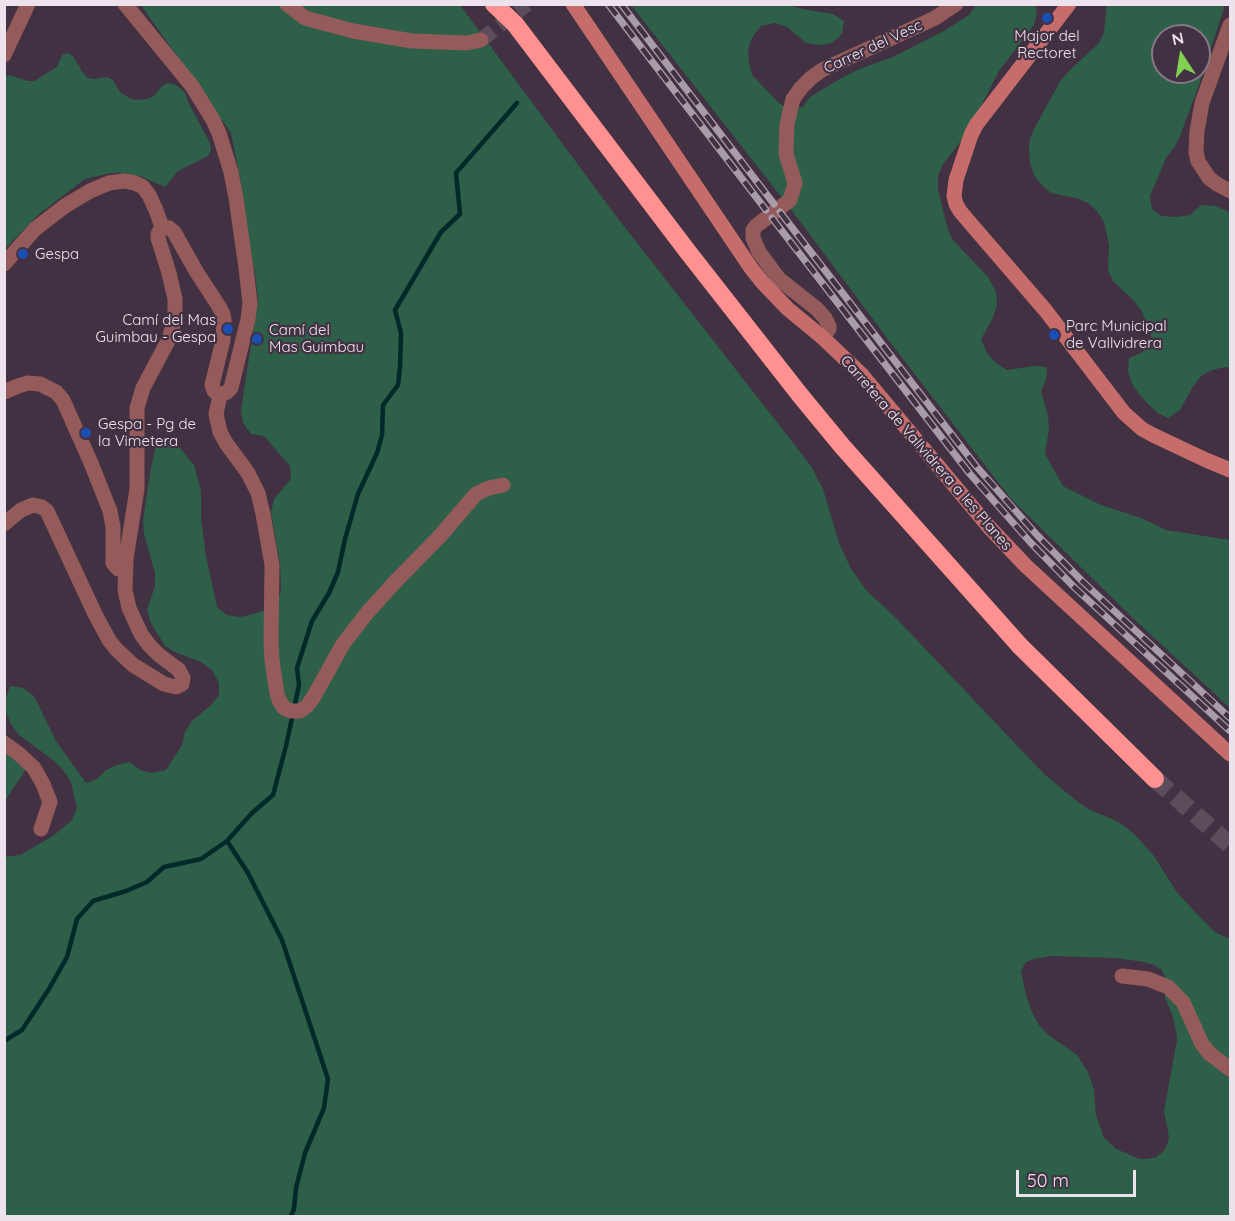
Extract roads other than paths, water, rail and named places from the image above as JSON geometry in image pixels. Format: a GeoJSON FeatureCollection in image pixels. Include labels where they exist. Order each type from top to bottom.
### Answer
{"type":"FeatureCollection","features":[{"type":"Feature","properties":{"kind":"highway"},"geometry":{"type":"LineString","coordinates":[[494,4],[514,24],[688,252],[835,437],[1020,646],[1155,779]]}},
{"type":"Feature","properties":{"kind":"highway"},"geometry":{"type":"LineString","coordinates":[[505,4],[514,24]]}},
{"type":"Feature","properties":{"kind":"main road","name":"Carretera de Vallvidrera a les Planes"},"geometry":{"type":"LineString","coordinates":[[573,4],[751,268],[777,298],[862,375],[989,527],[1026,566],[1230,754]]}},
{"type":"Feature","properties":{"kind":"main road"},"geometry":{"type":"LineString","coordinates":[[1069,4],[976,125],[956,180],[954,196],[956,204],[1046,311],[1124,413],[1142,429],[1153,435],[1230,470]]}},
{"type":"Feature","properties":{"kind":"street"},"geometry":{"type":"LineString","coordinates":[[4,55],[28,4]]}},
{"type":"Feature","properties":{"kind":"street"},"geometry":{"type":"LineString","coordinates":[[125,4],[192,86],[219,133],[231,172],[250,303],[231,387],[227,392],[219,395]]}},
{"type":"Feature","properties":{"kind":"street"},"geometry":{"type":"LineString","coordinates":[[287,4],[305,18],[353,31],[412,41],[467,43],[481,40]]}},
{"type":"Feature","properties":{"kind":"street","name":"Carrer del Vesc"},"geometry":{"type":"LineString","coordinates":[[822,337],[829,329],[828,322],[817,309],[779,279],[759,252],[753,238],[753,230],[756,226],[790,200],[795,183],[786,154],[787,124],[793,99],[811,78],[828,66],[927,22],[956,4]]}},
{"type":"Feature","properties":{"kind":"street"},"geometry":{"type":"LineString","coordinates":[[1230,26],[1202,103],[1196,141],[1198,161],[1203,170],[1217,184],[1230,190]]}},
{"type":"Feature","properties":{"kind":"street"},"geometry":{"type":"LineString","coordinates":[[4,264],[35,229],[53,215],[78,197],[109,183],[130,181],[143,187],[156,210],[162,227],[158,238],[173,290],[175,318],[169,339],[143,388],[137,408],[137,489],[125,570],[126,596],[134,621],[149,645],[179,670],[183,682],[180,686],[173,687],[153,678],[133,665],[109,640],[47,511],[33,505],[21,510],[4,524]]}},
{"type":"Feature","properties":{"kind":"street"},"geometry":{"type":"LineString","coordinates":[[162,227],[174,232],[224,320],[223,340],[212,385],[214,391],[219,395]]}},
{"type":"Feature","properties":{"kind":"street"},"geometry":{"type":"LineString","coordinates":[[4,392],[28,383],[40,384],[56,392],[63,400],[110,511],[113,527],[113,563],[118,569],[125,570]]}},
{"type":"Feature","properties":{"kind":"street"},"geometry":{"type":"LineString","coordinates":[[219,395],[216,414],[220,432],[248,472],[258,493],[263,514],[272,565],[272,660],[277,694],[284,708],[291,711],[300,711],[307,706],[343,644],[367,613],[440,536],[476,494],[502,485]]}},
{"type":"Feature","properties":{"kind":"street"},"geometry":{"type":"LineString","coordinates":[[4,743],[34,768],[44,784],[50,802],[41,829]]}},
{"type":"Feature","properties":{"kind":"street"},"geometry":{"type":"LineString","coordinates":[[1122,976],[1148,979],[1168,987],[1183,1002],[1202,1044],[1210,1054],[1230,1069]]}},
{"type":"Feature","properties":{"kind":"waterway"},"geometry":{"type":"LineString","coordinates":[[291,1216],[305,1153],[324,1108],[328,1079],[282,940],[248,873],[227,841],[252,813],[273,795],[299,685],[297,668],[312,621],[329,593],[338,572],[358,494],[377,453],[382,435],[383,405],[398,385],[401,333],[395,310],[441,232],[460,214],[456,173],[517,103]]}},
{"type":"Feature","properties":{"kind":"waterway"},"geometry":{"type":"LineString","coordinates":[[4,1041],[22,1030],[49,989],[67,957],[77,919],[93,901],[147,882],[164,867],[201,859],[227,841]]}},
{"type":"Feature","properties":{"kind":"tunnel"},"geometry":{"type":"LineString","coordinates":[[481,40],[527,4]]}},
{"type":"Feature","properties":{"kind":"tunnel"},"geometry":{"type":"LineString","coordinates":[[1155,779],[1230,845]]}},
{"type":"Feature","properties":{"kind":"railway"},"geometry":{"type":"LineString","coordinates":[[608,4],[766,210]]}},
{"type":"Feature","properties":{"kind":"railway"},"geometry":{"type":"LineString","coordinates":[[621,4],[774,204]]}},
{"type":"Feature","properties":{"kind":"railway"},"geometry":{"type":"LineString","coordinates":[[780,212],[976,466],[1037,535],[1082,581],[1230,718]]}},
{"type":"Feature","properties":{"kind":"railway"},"geometry":{"type":"LineString","coordinates":[[772,218],[970,474],[1030,542],[1075,588],[1230,731]]}},
{"type":"Feature","properties":{"kind":"place","name":"Major del Rectoret"},"geometry":{"type":"Point","coordinates":[1047,18]}},
{"type":"Feature","properties":{"kind":"place","name":"Gespa"},"geometry":{"type":"Point","coordinates":[23,254]}},
{"type":"Feature","properties":{"kind":"place","name":"Camí del Mas Guimbau - Gespa"},"geometry":{"type":"Point","coordinates":[228,329]}},
{"type":"Feature","properties":{"kind":"place","name":"Parc Municipal de Vallvidrera"},"geometry":{"type":"Point","coordinates":[1054,335]}},
{"type":"Feature","properties":{"kind":"place","name":"Camí del Mas Guimbau"},"geometry":{"type":"Point","coordinates":[257,339]}},
{"type":"Feature","properties":{"kind":"place","name":"Gespa - Pg de la Vimetera"},"geometry":{"type":"Point","coordinates":[86,433]}}]}
